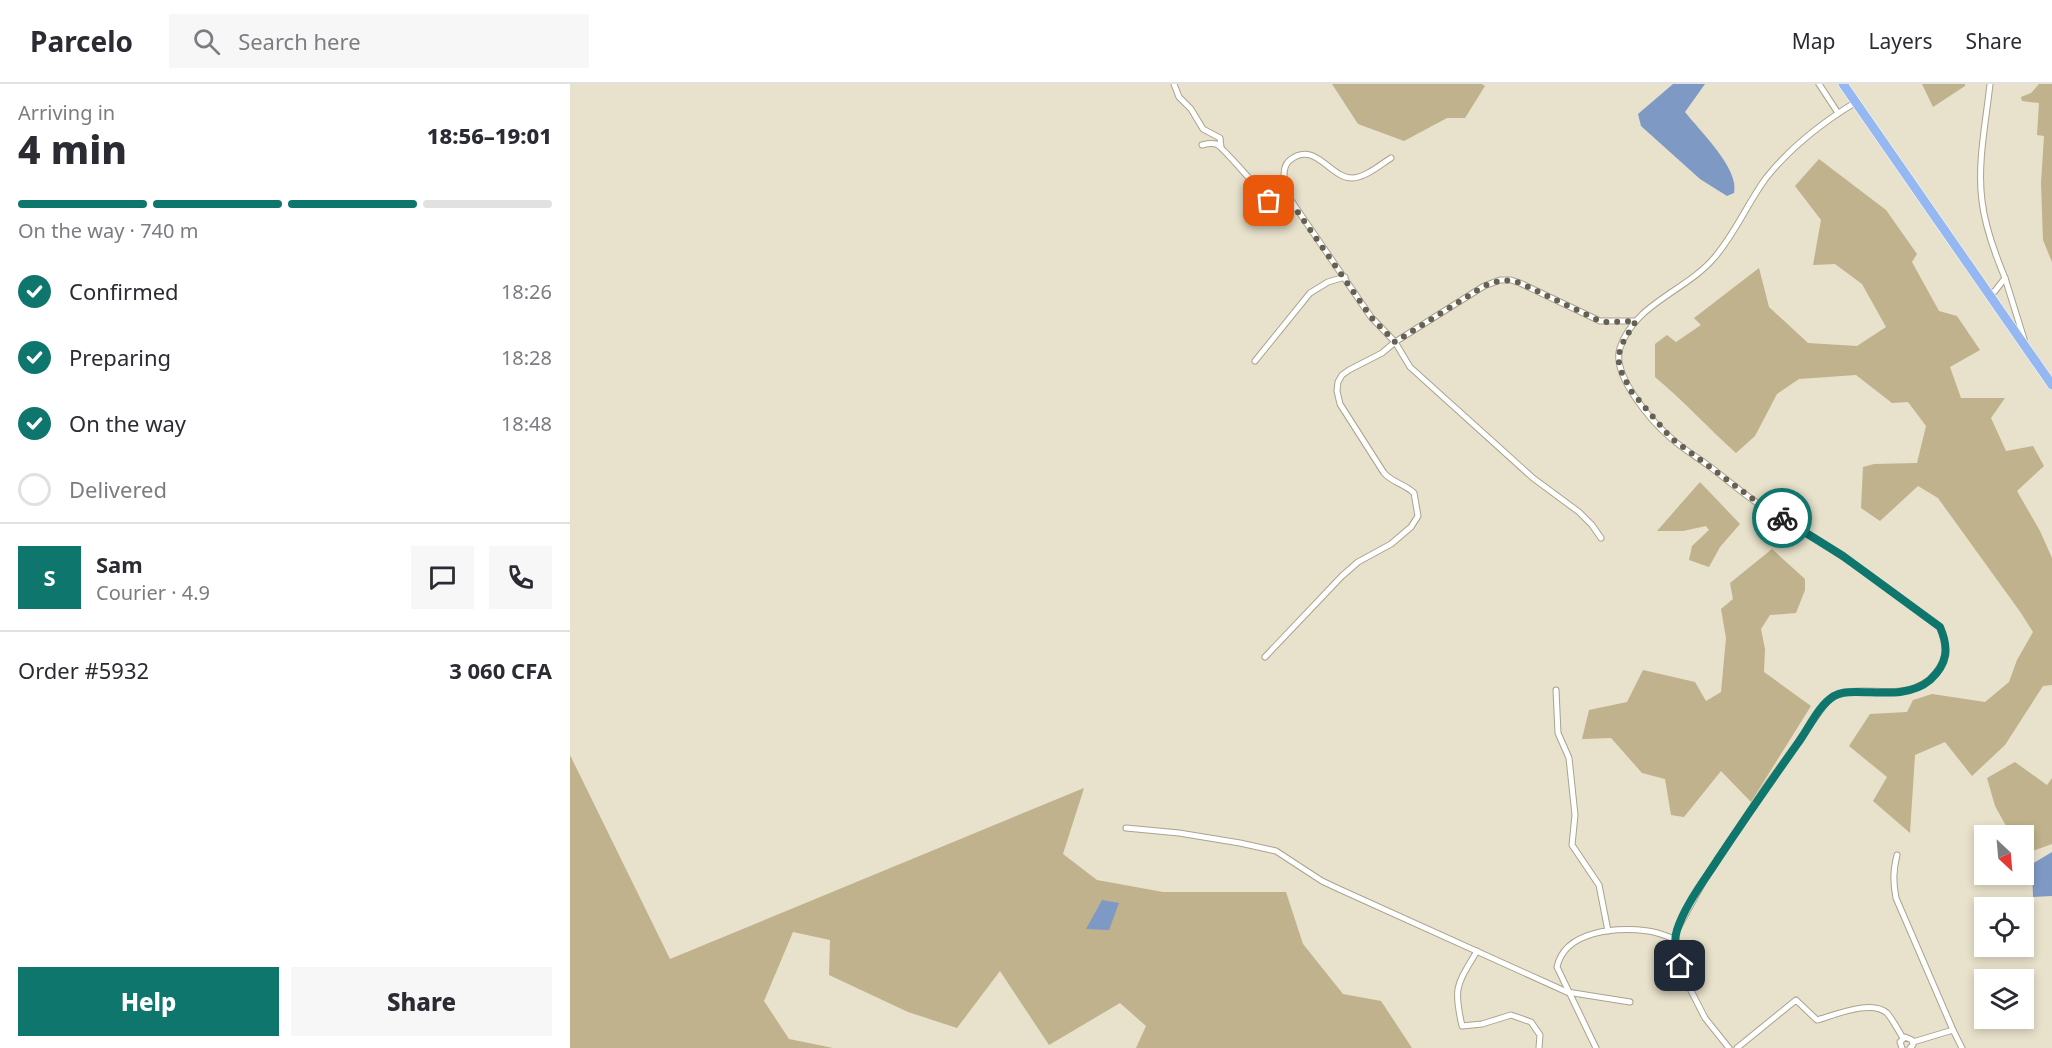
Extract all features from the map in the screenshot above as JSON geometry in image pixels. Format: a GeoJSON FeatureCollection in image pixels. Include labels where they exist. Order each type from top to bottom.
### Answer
{"type":"FeatureCollection","features":[{"type":"Feature","properties":{"kind":"highway"},"geometry":{"type":"LineString","coordinates":[[1843,84],[2052,385]]}},
{"type":"Feature","properties":{"kind":"street"},"geometry":{"type":"LineString","coordinates":[[1174,84],[1179,97],[1191,109],[1203,129],[1220,138],[1221,147]]}},
{"type":"Feature","properties":{"kind":"street"},"geometry":{"type":"LineString","coordinates":[[1819,84],[1838,113]]}},
{"type":"Feature","properties":{"kind":"street"},"geometry":{"type":"LineString","coordinates":[[1990,84],[1982,150],[1982,201],[1985,221],[2027,349]]}},
{"type":"Feature","properties":{"kind":"street"},"geometry":{"type":"LineString","coordinates":[[1729,1048],[1705,1018],[1680,966],[1675,939],[1682,918],[1706,877],[1767,785],[1828,700],[1843,692],[1902,692],[1924,684],[1944,662],[1945,639],[1940,627],[1843,556],[1769,511],[1671,438],[1636,398],[1620,369],[1618,356],[1620,347],[1636,321],[1713,260],[1727,242],[1766,178],[1808,137],[1856,102]]}},
{"type":"Feature","properties":{"kind":"street"},"geometry":{"type":"LineString","coordinates":[[1202,145],[1211,143],[1221,147],[1269,201],[1295,208]]}},
{"type":"Feature","properties":{"kind":"street"},"geometry":{"type":"LineString","coordinates":[[1391,158],[1360,177],[1351,178],[1343,176],[1309,154],[1292,158],[1286,164],[1284,173],[1288,196],[1371,317],[1395,342],[1403,358],[1418,376],[1457,408],[1533,478],[1579,512],[1601,538]]}},
{"type":"Feature","properties":{"kind":"street"},"geometry":{"type":"LineString","coordinates":[[1255,361],[1310,293],[1329,282],[1345,277]]}},
{"type":"Feature","properties":{"kind":"street"},"geometry":{"type":"LineString","coordinates":[[1989,294],[1995,291],[2005,278]]}},
{"type":"Feature","properties":{"kind":"street"},"geometry":{"type":"LineString","coordinates":[[1265,657],[1342,576],[1358,562],[1391,544],[1411,527],[1418,516],[1414,494],[1404,484],[1390,479],[1384,473],[1340,404],[1337,392],[1338,382],[1342,375],[1382,353],[1395,342],[1484,286],[1500,280],[1520,283],[1600,321],[1636,321]]}},
{"type":"Feature","properties":{"kind":"street"},"geometry":{"type":"LineString","coordinates":[[1556,690],[1558,733],[1569,758],[1575,815],[1572,845],[1599,885],[1608,931]]}},
{"type":"Feature","properties":{"kind":"street"},"geometry":{"type":"LineString","coordinates":[[1126,828],[1179,833],[1276,851],[1322,881],[1567,992],[1630,1002]]}},
{"type":"Feature","properties":{"kind":"street"},"geometry":{"type":"LineString","coordinates":[[1897,855],[1893,870],[1896,898],[1962,1048]]}},
{"type":"Feature","properties":{"kind":"street"},"geometry":{"type":"LineString","coordinates":[[1596,1048],[1567,992],[1557,967],[1558,959],[1578,939],[1608,931],[1650,931],[1675,939]]}},
{"type":"Feature","properties":{"kind":"street"},"geometry":{"type":"LineString","coordinates":[[1476,951],[1458,983],[1456,1000],[1462,1026],[1482,1024],[1511,1015],[1531,1022],[1540,1035],[1539,1048]]}},
{"type":"Feature","properties":{"kind":"street"},"geometry":{"type":"LineString","coordinates":[[1737,1048],[1796,1000],[1817,1020],[1860,1008],[1874,1006],[1880,1008],[1886,1012],[1903,1038]]}},
{"type":"Feature","properties":{"kind":"street"},"geometry":{"type":"LineString","coordinates":[[1903,1038],[1910,1038],[1911,1045],[1953,1030]]}},
{"type":"Feature","properties":{"kind":"street"},"geometry":{"type":"LineString","coordinates":[[1902,1048],[1900,1041],[1903,1038]]}},
{"type":"Feature","properties":{"kind":"shaded area"},"geometry":{"type":"Polygon","coordinates":[[[1332,84],[1482,84],[1485,86],[1465,118],[1447,118],[1404,141],[1358,124],[1332,84]]]}},
{"type":"Feature","properties":{"kind":"shaded area"},"geometry":{"type":"Polygon","coordinates":[[[1922,84],[1965,84],[1965,86],[1933,107],[1922,84]]]}},
{"type":"Feature","properties":{"kind":"shaded area"},"geometry":{"type":"Polygon","coordinates":[[[2039,84],[2052,84],[2052,262],[2043,240],[2041,183],[2044,136],[2037,135],[2039,103],[2022,101],[2021,97],[2031,93],[2039,84]]]}},
{"type":"Feature","properties":{"kind":"shaded area"},"geometry":{"type":"Polygon","coordinates":[[[1819,159],[1886,210],[1917,254],[1912,262],[1939,311],[1957,316],[1980,350],[1950,367],[1961,398],[2005,398],[1991,418],[2006,451],[2033,446],[2044,466],[2017,491],[2040,531],[2052,558],[2052,685],[2043,686],[2005,745],[1972,776],[1945,742],[1915,755],[1910,833],[1873,801],[1887,777],[1849,746],[1870,714],[1907,712],[1913,700],[1932,694],[1985,702],[2009,682],[2017,660],[2033,632],[1938,498],[1918,486],[1880,521],[1861,508],[1863,467],[1874,464],[1917,463],[1926,426],[1908,402],[1892,403],[1856,375],[1799,379],[1777,394],[1755,436],[1736,453],[1655,377],[1655,344],[1667,335],[1676,342],[1701,325],[1694,318],[1759,268],[1769,307],[1808,343],[1857,346],[1886,327],[1862,284],[1835,264],[1813,265],[1821,220],[1795,186],[1819,159]]]}},
{"type":"Feature","properties":{"kind":"shaded area"},"geometry":{"type":"Polygon","coordinates":[[[1700,482],[1740,524],[1720,547],[1709,567],[1689,560],[1692,546],[1709,530],[1706,526],[1683,531],[1657,531],[1700,482]]]}},
{"type":"Feature","properties":{"kind":"shaded area"},"geometry":{"type":"Polygon","coordinates":[[[1772,549],[1805,579],[1805,590],[1796,613],[1770,615],[1761,629],[1765,649],[1764,672],[1811,706],[1751,802],[1721,771],[1684,817],[1671,815],[1665,779],[1642,773],[1611,738],[1582,739],[1589,710],[1627,702],[1643,670],[1695,682],[1706,701],[1721,692],[1726,638],[1721,609],[1733,599],[1730,583],[1772,549]]]}},
{"type":"Feature","properties":{"kind":"shaded area"},"geometry":{"type":"Polygon","coordinates":[[[570,755],[670,959],[1084,788],[1063,854],[1097,880],[1163,892],[1286,892],[1303,944],[1343,994],[1381,1001],[1412,1048],[1136,1048],[1146,1026],[1120,1003],[1049,1045],[1000,971],[957,1028],[908,1012],[829,975],[830,940],[793,932],[764,1001],[789,1039],[833,1048],[570,1048],[570,755]]]}},
{"type":"Feature","properties":{"kind":"shaded area"},"geometry":{"type":"Polygon","coordinates":[[[2015,762],[2047,785],[2052,778],[2052,844],[2034,850],[2034,825],[2005,825],[1995,806],[1987,778],[2015,762]]]}},
{"type":"Feature","properties":{"kind":"water"},"geometry":{"type":"Polygon","coordinates":[[[1673,84],[1705,84],[1685,112],[1725,162],[1734,183],[1734,193],[1727,196],[1700,179],[1641,126],[1638,114],[1673,84]]]}},
{"type":"Feature","properties":{"kind":"water"},"geometry":{"type":"Polygon","coordinates":[[[2052,852],[2052,896],[2033,897],[2034,863],[2052,852]]]}},
{"type":"Feature","properties":{"kind":"water"},"geometry":{"type":"Polygon","coordinates":[[[1102,900],[1119,903],[1109,930],[1086,929],[1102,900]]]}},
{"type":"Feature","properties":{"kind":"way so far"},"geometry":{"type":"LineString","coordinates":[[1269,201],[1295,208],[1371,317],[1395,342],[1460,300],[1500,280],[1520,283],[1600,321],[1636,321],[1620,347],[1618,356],[1620,369],[1636,398],[1671,438],[1769,511],[1782,518]]}},
{"type":"Feature","properties":{"kind":"route"},"geometry":{"type":"LineString","coordinates":[[1680,966],[1675,939],[1682,918],[1706,877],[1820,709],[1836,694],[1843,692],[1902,692],[1914,689],[1931,678],[1944,662],[1945,639],[1940,627],[1843,556],[1782,518]]}}]}
